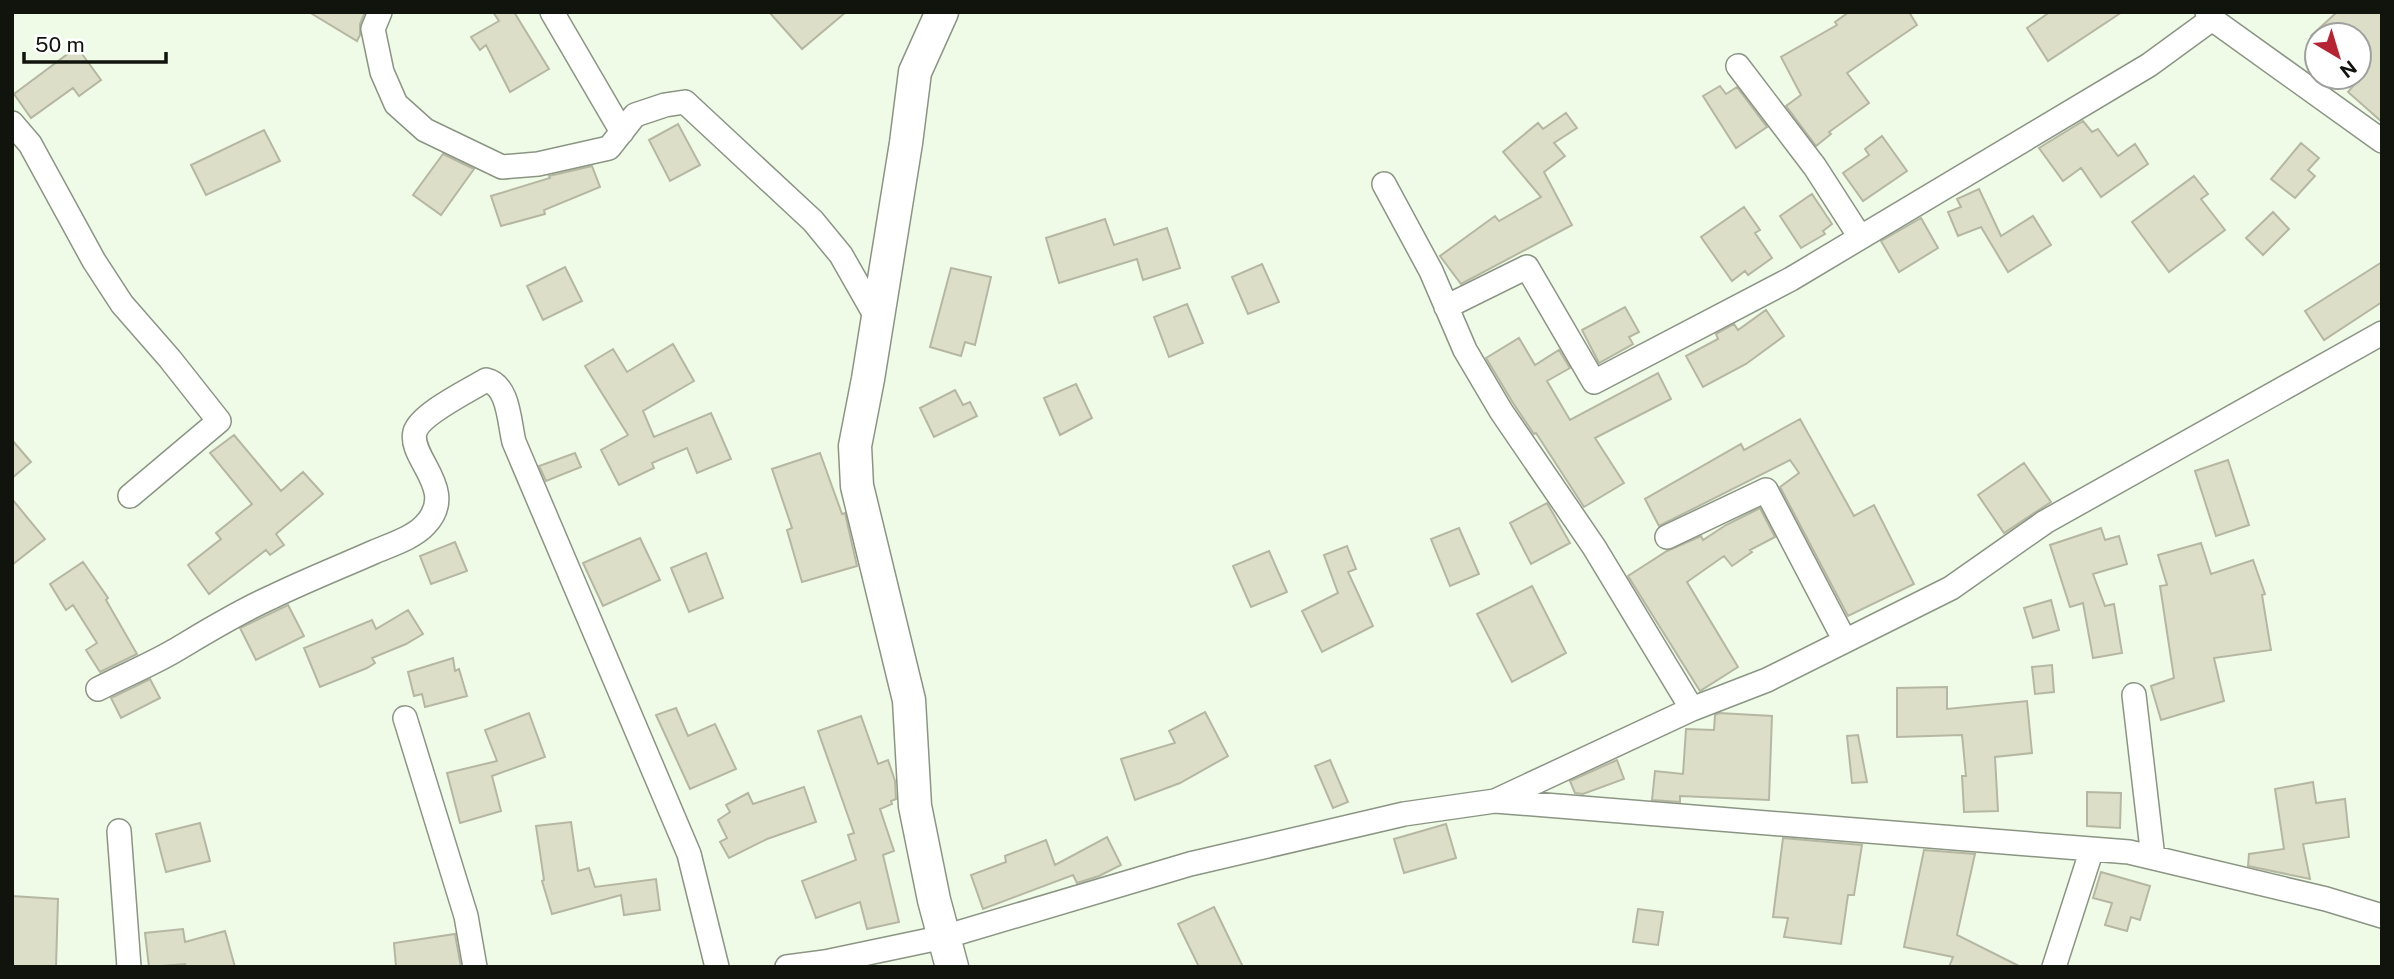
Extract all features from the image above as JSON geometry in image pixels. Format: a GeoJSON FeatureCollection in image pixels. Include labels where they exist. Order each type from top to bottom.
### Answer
{"type":"FeatureCollection","features":[{"type":"Feature","properties":{"kind":"street"},"geometry":{"type":"LineString","coordinates":[[380,12],[373,29],[382,72],[396,104],[425,130],[502,167],[538,163],[609,148],[635,115],[665,105],[685,102],[813,221],[841,255],[878,320]]}},
{"type":"Feature","properties":{"kind":"street"},"geometry":{"type":"LineString","coordinates":[[552,12],[622,132]]}},
{"type":"Feature","properties":{"kind":"street"},"geometry":{"type":"LineString","coordinates":[[942,12],[915,72],[878,320],[855,446],[857,486],[909,700],[915,806],[934,900],[952,967]]}},
{"type":"Feature","properties":{"kind":"street"},"geometry":{"type":"LineString","coordinates":[[1446,307],[1527,267],[1594,382],[1791,279],[2149,65],[2209,16],[2382,141]]}},
{"type":"Feature","properties":{"kind":"street"},"geometry":{"type":"LineString","coordinates":[[1738,66],[1815,167],[1860,237]]}},
{"type":"Feature","properties":{"kind":"street"},"geometry":{"type":"LineString","coordinates":[[12,122],[30,144],[94,261],[122,304],[219,421],[130,496]]}},
{"type":"Feature","properties":{"kind":"street"},"geometry":{"type":"LineString","coordinates":[[1384,184],[1431,271],[1465,350],[1501,411],[1594,547],[1692,709]]}},
{"type":"Feature","properties":{"kind":"street"},"geometry":{"type":"LineString","coordinates":[[1495,801],[1692,709],[1766,680],[1951,588],[2045,522],[2382,333]]}},
{"type":"Feature","properties":{"kind":"street"},"geometry":{"type":"LineString","coordinates":[[98,689],[268,598],[392,544],[422,528],[433,516],[436,496],[434,481],[415,444],[415,432],[426,417],[437,410],[486,380],[495,382],[502,390],[514,442],[690,854],[717,967]]}},
{"type":"Feature","properties":{"kind":"street"},"geometry":{"type":"LineString","coordinates":[[1668,537],[1766,490],[1844,641]]}},
{"type":"Feature","properties":{"kind":"street"},"geometry":{"type":"LineString","coordinates":[[2134,695],[2153,858]]}},
{"type":"Feature","properties":{"kind":"street"},"geometry":{"type":"LineString","coordinates":[[405,718],[466,916],[475,967]]}},
{"type":"Feature","properties":{"kind":"street"},"geometry":{"type":"LineString","coordinates":[[787,967],[825,962],[944,937],[1189,864],[1404,814],[1495,801],[2129,852],[2326,899],[2382,916]]}},
{"type":"Feature","properties":{"kind":"street"},"geometry":{"type":"LineString","coordinates":[[119,831],[129,967]]}},
{"type":"Feature","properties":{"kind":"street"},"geometry":{"type":"LineString","coordinates":[[2053,967],[2092,849]]}},
{"type":"Feature","properties":{"kind":"building"},"geometry":{"type":"Polygon","coordinates":[[[309,12],[365,12],[357,41],[309,12]]]}},
{"type":"Feature","properties":{"kind":"building"},"geometry":{"type":"Polygon","coordinates":[[[493,12],[514,12],[549,69],[510,92],[486,45],[480,50],[471,37],[499,21],[493,12]]]}},
{"type":"Feature","properties":{"kind":"building"},"geometry":{"type":"Polygon","coordinates":[[[769,12],[846,12],[802,49],[769,12]]]}},
{"type":"Feature","properties":{"kind":"building"},"geometry":{"type":"Polygon","coordinates":[[[1849,12],[1909,12],[1917,25],[1847,73],[1869,103],[1829,132],[1831,134],[1816,146],[1786,106],[1801,95],[1781,57],[1837,25],[1835,22],[1849,12]]]}},
{"type":"Feature","properties":{"kind":"building"},"geometry":{"type":"Polygon","coordinates":[[[2050,12],[2122,12],[2048,61],[2027,28],[2050,12]]]}},
{"type":"Feature","properties":{"kind":"building"},"geometry":{"type":"Polygon","coordinates":[[[2337,12],[2382,12],[2382,122],[2348,92],[2373,91],[2373,21],[2327,21],[2337,12]]]}},
{"type":"Feature","properties":{"kind":"building"},"geometry":{"type":"Polygon","coordinates":[[[77,47],[101,80],[79,96],[73,88],[31,118],[14,94],[77,47]]]}},
{"type":"Feature","properties":{"kind":"building"},"geometry":{"type":"Polygon","coordinates":[[[1720,86],[1726,94],[1737,87],[1767,127],[1736,148],[1703,96],[1720,86]]]}},
{"type":"Feature","properties":{"kind":"building"},"geometry":{"type":"Polygon","coordinates":[[[1566,113],[1577,128],[1554,143],[1565,156],[1544,172],[1572,225],[1461,284],[1440,256],[1495,216],[1499,221],[1541,197],[1503,152],[1538,123],[1543,129],[1566,113]]]}},
{"type":"Feature","properties":{"kind":"building"},"geometry":{"type":"Polygon","coordinates":[[[2083,121],[2092,132],[2098,129],[2118,156],[2135,144],[2148,164],[2101,197],[2081,168],[2063,181],[2039,148],[2083,121]]]}},
{"type":"Feature","properties":{"kind":"building"},"geometry":{"type":"Polygon","coordinates":[[[678,124],[700,165],[670,181],[649,140],[678,124]]]}},
{"type":"Feature","properties":{"kind":"building"},"geometry":{"type":"Polygon","coordinates":[[[264,130],[280,161],[206,195],[191,165],[264,130]]]}},
{"type":"Feature","properties":{"kind":"building"},"geometry":{"type":"Polygon","coordinates":[[[1882,136],[1907,171],[1863,201],[1843,173],[1869,155],[1865,149],[1882,136]]]}},
{"type":"Feature","properties":{"kind":"building"},"geometry":{"type":"Polygon","coordinates":[[[2301,143],[2319,158],[2308,170],[2315,176],[2295,198],[2271,179],[2301,143]]]}},
{"type":"Feature","properties":{"kind":"building"},"geometry":{"type":"Polygon","coordinates":[[[443,154],[474,169],[441,215],[413,195],[443,154]]]}},
{"type":"Feature","properties":{"kind":"building"},"geometry":{"type":"Polygon","coordinates":[[[592,166],[600,187],[544,210],[545,214],[501,226],[491,196],[550,178],[549,176],[592,166]]]}},
{"type":"Feature","properties":{"kind":"building"},"geometry":{"type":"Polygon","coordinates":[[[2194,176],[2208,194],[2201,199],[2225,230],[2169,272],[2132,222],[2194,176]]]}},
{"type":"Feature","properties":{"kind":"building"},"geometry":{"type":"Polygon","coordinates":[[[1979,189],[2001,236],[2033,216],[2051,245],[2008,272],[1981,227],[1958,236],[1948,212],[1961,207],[1957,199],[1979,189]]]}},
{"type":"Feature","properties":{"kind":"building"},"geometry":{"type":"Polygon","coordinates":[[[1812,194],[1832,224],[1823,231],[1825,234],[1801,248],[1780,216],[1812,194]]]}},
{"type":"Feature","properties":{"kind":"building"},"geometry":{"type":"Polygon","coordinates":[[[1744,207],[1760,230],[1755,233],[1772,258],[1748,275],[1745,271],[1732,281],[1701,237],[1744,207]]]}},
{"type":"Feature","properties":{"kind":"building"},"geometry":{"type":"Polygon","coordinates":[[[2273,212],[2289,229],[2263,255],[2246,238],[2273,212]]]}},
{"type":"Feature","properties":{"kind":"building"},"geometry":{"type":"Polygon","coordinates":[[[1921,218],[1938,248],[1899,272],[1881,241],[1921,218]]]}},
{"type":"Feature","properties":{"kind":"building"},"geometry":{"type":"Polygon","coordinates":[[[1105,219],[1114,245],[1167,228],[1180,268],[1143,280],[1137,259],[1059,283],[1046,238],[1105,219]]]}},
{"type":"Feature","properties":{"kind":"building"},"geometry":{"type":"Polygon","coordinates":[[[2382,262],[2382,302],[2324,340],[2305,311],[2382,262]]]}},
{"type":"Feature","properties":{"kind":"building"},"geometry":{"type":"Polygon","coordinates":[[[1262,264],[1279,302],[1248,314],[1232,277],[1262,264]]]}},
{"type":"Feature","properties":{"kind":"building"},"geometry":{"type":"Polygon","coordinates":[[[565,267],[582,301],[543,320],[527,286],[565,267]]]}},
{"type":"Feature","properties":{"kind":"building"},"geometry":{"type":"Polygon","coordinates":[[[951,268],[991,277],[975,345],[965,342],[961,356],[930,347],[951,268]]]}},
{"type":"Feature","properties":{"kind":"building"},"geometry":{"type":"Polygon","coordinates":[[[1187,304],[1203,343],[1169,357],[1154,317],[1187,304]]]}},
{"type":"Feature","properties":{"kind":"building"},"geometry":{"type":"Polygon","coordinates":[[[1625,307],[1639,332],[1629,337],[1633,344],[1599,363],[1582,330],[1625,307]]]}},
{"type":"Feature","properties":{"kind":"building"},"geometry":{"type":"Polygon","coordinates":[[[1766,310],[1784,336],[1746,364],[1703,387],[1686,356],[1718,339],[1716,334],[1734,324],[1738,330],[1766,310]]]}},
{"type":"Feature","properties":{"kind":"building"},"geometry":{"type":"Polygon","coordinates":[[[1519,338],[1535,365],[1559,350],[1570,368],[1547,381],[1570,420],[1658,373],[1671,399],[1595,438],[1624,483],[1584,507],[1513,403],[1486,358],[1519,338]]]}},
{"type":"Feature","properties":{"kind":"building"},"geometry":{"type":"Polygon","coordinates":[[[673,344],[694,381],[643,411],[654,437],[711,413],[731,459],[697,473],[687,448],[652,463],[654,468],[619,485],[601,450],[628,435],[585,366],[613,349],[627,372],[673,344]]]}},
{"type":"Feature","properties":{"kind":"building"},"geometry":{"type":"Polygon","coordinates":[[[1076,384],[1092,418],[1060,435],[1044,398],[1076,384]]]}},
{"type":"Feature","properties":{"kind":"building"},"geometry":{"type":"Polygon","coordinates":[[[955,390],[963,405],[970,402],[977,416],[934,437],[920,408],[955,390]]]}},
{"type":"Feature","properties":{"kind":"building"},"geometry":{"type":"Polygon","coordinates":[[[1800,419],[1854,516],[1874,505],[1914,584],[1848,616],[1780,487],[1799,473],[1790,460],[1659,526],[1645,499],[1741,444],[1744,450],[1800,419]]]}},
{"type":"Feature","properties":{"kind":"building"},"geometry":{"type":"Polygon","coordinates":[[[234,435],[281,491],[303,472],[323,494],[276,534],[284,545],[270,555],[266,550],[209,594],[188,565],[221,539],[216,533],[252,504],[210,453],[234,435]]]}},
{"type":"Feature","properties":{"kind":"building"},"geometry":{"type":"Polygon","coordinates":[[[12,440],[31,462],[12,478],[12,440]]]}},
{"type":"Feature","properties":{"kind":"building"},"geometry":{"type":"Polygon","coordinates":[[[575,453],[581,467],[546,481],[539,466],[575,453]]]}},
{"type":"Feature","properties":{"kind":"building"},"geometry":{"type":"Polygon","coordinates":[[[820,453],[842,514],[845,513],[857,566],[802,582],[787,530],[792,528],[772,469],[820,453]]]}},
{"type":"Feature","properties":{"kind":"building"},"geometry":{"type":"Polygon","coordinates":[[[2228,460],[2249,525],[2216,536],[2195,471],[2228,460]]]}},
{"type":"Feature","properties":{"kind":"building"},"geometry":{"type":"Polygon","coordinates":[[[2024,463],[2051,502],[2004,533],[1978,495],[2024,463]]]}},
{"type":"Feature","properties":{"kind":"building"},"geometry":{"type":"Polygon","coordinates":[[[12,499],[45,539],[12,565],[12,499]]]}},
{"type":"Feature","properties":{"kind":"building"},"geometry":{"type":"Polygon","coordinates":[[[1547,503],[1570,543],[1531,564],[1510,523],[1547,503]]]}},
{"type":"Feature","properties":{"kind":"building"},"geometry":{"type":"Polygon","coordinates":[[[1760,508],[1775,537],[1750,550],[1752,552],[1732,566],[1724,556],[1687,582],[1738,667],[1700,691],[1628,576],[1667,551],[1701,536],[1703,540],[1760,508]]]}},
{"type":"Feature","properties":{"kind":"building"},"geometry":{"type":"Polygon","coordinates":[[[1459,528],[1479,574],[1450,586],[1431,539],[1459,528]]]}},
{"type":"Feature","properties":{"kind":"building"},"geometry":{"type":"Polygon","coordinates":[[[2101,528],[2105,540],[2119,536],[2127,564],[2093,574],[2105,606],[2114,604],[2122,653],[2093,658],[2083,603],[2070,607],[2050,545],[2101,528]]]}},
{"type":"Feature","properties":{"kind":"building"},"geometry":{"type":"Polygon","coordinates":[[[640,538],[660,580],[603,606],[583,563],[640,538]]]}},
{"type":"Feature","properties":{"kind":"building"},"geometry":{"type":"Polygon","coordinates":[[[455,542],[467,571],[431,584],[420,556],[455,542]]]}},
{"type":"Feature","properties":{"kind":"building"},"geometry":{"type":"Polygon","coordinates":[[[2201,543],[2211,574],[2253,560],[2265,594],[2262,595],[2271,650],[2214,658],[2224,701],[2161,720],[2151,686],[2174,678],[2160,586],[2167,585],[2158,555],[2201,543]]]}},
{"type":"Feature","properties":{"kind":"building"},"geometry":{"type":"Polygon","coordinates":[[[1347,546],[1356,569],[1348,572],[1373,626],[1322,652],[1302,611],[1338,593],[1324,555],[1347,546]]]}},
{"type":"Feature","properties":{"kind":"building"},"geometry":{"type":"Polygon","coordinates":[[[1269,551],[1287,592],[1251,607],[1233,566],[1269,551]]]}},
{"type":"Feature","properties":{"kind":"building"},"geometry":{"type":"Polygon","coordinates":[[[706,553],[723,598],[689,612],[671,568],[706,553]]]}},
{"type":"Feature","properties":{"kind":"building"},"geometry":{"type":"Polygon","coordinates":[[[83,562],[108,598],[106,600],[137,654],[100,672],[86,650],[97,643],[73,605],[66,610],[50,584],[83,562]]]}},
{"type":"Feature","properties":{"kind":"building"},"geometry":{"type":"Polygon","coordinates":[[[1532,586],[1566,653],[1512,682],[1477,614],[1532,586]]]}},
{"type":"Feature","properties":{"kind":"building"},"geometry":{"type":"Polygon","coordinates":[[[2051,600],[2059,630],[2033,638],[2024,608],[2051,600]]]}},
{"type":"Feature","properties":{"kind":"building"},"geometry":{"type":"Polygon","coordinates":[[[288,605],[304,636],[256,660],[240,628],[288,605]]]}},
{"type":"Feature","properties":{"kind":"building"},"geometry":{"type":"Polygon","coordinates":[[[408,610],[423,634],[372,658],[375,663],[367,668],[320,687],[304,648],[372,620],[376,629],[408,610]]]}},
{"type":"Feature","properties":{"kind":"building"},"geometry":{"type":"Polygon","coordinates":[[[453,658],[455,671],[459,669],[467,696],[425,707],[422,694],[414,696],[408,672],[453,658]]]}},
{"type":"Feature","properties":{"kind":"building"},"geometry":{"type":"Polygon","coordinates":[[[2052,665],[2054,692],[2035,694],[2032,667],[2052,665]]]}},
{"type":"Feature","properties":{"kind":"building"},"geometry":{"type":"Polygon","coordinates":[[[150,679],[160,698],[121,718],[111,698],[150,679]]]}},
{"type":"Feature","properties":{"kind":"building"},"geometry":{"type":"Polygon","coordinates":[[[1947,687],[1947,709],[2027,701],[2032,753],[1995,757],[1998,811],[1964,812],[1962,776],[1966,776],[1962,735],[1897,737],[1897,688],[1947,687]]]}},
{"type":"Feature","properties":{"kind":"building"},"geometry":{"type":"Polygon","coordinates":[[[676,708],[688,736],[715,724],[736,769],[690,789],[656,715],[676,708]]]}},
{"type":"Feature","properties":{"kind":"building"},"geometry":{"type":"Polygon","coordinates":[[[1205,712],[1228,756],[1180,783],[1135,800],[1121,759],[1175,743],[1169,731],[1205,712]]]}},
{"type":"Feature","properties":{"kind":"building"},"geometry":{"type":"Polygon","coordinates":[[[529,713],[545,757],[492,776],[501,811],[460,823],[447,773],[497,761],[485,730],[529,713]]]}},
{"type":"Feature","properties":{"kind":"building"},"geometry":{"type":"Polygon","coordinates":[[[1715,715],[1772,716],[1769,800],[1680,796],[1680,802],[1652,800],[1655,771],[1683,774],[1686,729],[1714,730],[1715,715]]]}},
{"type":"Feature","properties":{"kind":"building"},"geometry":{"type":"Polygon","coordinates":[[[861,716],[878,764],[888,760],[895,781],[896,799],[891,801],[892,804],[880,809],[894,851],[883,855],[899,922],[867,929],[860,902],[816,918],[802,881],[856,860],[848,835],[854,833],[818,731],[861,716]]]}},
{"type":"Feature","properties":{"kind":"building"},"geometry":{"type":"Polygon","coordinates":[[[1858,735],[1867,782],[1852,783],[1847,736],[1858,735]]]}},
{"type":"Feature","properties":{"kind":"building"},"geometry":{"type":"Polygon","coordinates":[[[1330,760],[1348,802],[1333,808],[1315,766],[1330,760]]]}},
{"type":"Feature","properties":{"kind":"building"},"geometry":{"type":"Polygon","coordinates":[[[1617,760],[1624,779],[1583,794],[1575,793],[1570,781],[1617,760]]]}},
{"type":"Feature","properties":{"kind":"building"},"geometry":{"type":"Polygon","coordinates":[[[2313,782],[2316,803],[2345,799],[2349,837],[2303,844],[2310,879],[2248,866],[2249,854],[2284,849],[2275,789],[2313,782]]]}},
{"type":"Feature","properties":{"kind":"building"},"geometry":{"type":"Polygon","coordinates":[[[804,787],[816,822],[767,839],[729,858],[720,842],[727,838],[718,820],[730,812],[726,805],[748,793],[753,804],[804,787]]]}},
{"type":"Feature","properties":{"kind":"building"},"geometry":{"type":"Polygon","coordinates":[[[2087,792],[2121,793],[2120,828],[2087,826],[2087,792]]]}},
{"type":"Feature","properties":{"kind":"building"},"geometry":{"type":"Polygon","coordinates":[[[571,822],[578,871],[589,868],[595,887],[656,879],[660,910],[624,915],[621,895],[552,914],[542,881],[536,826],[571,822]]]}},
{"type":"Feature","properties":{"kind":"building"},"geometry":{"type":"Polygon","coordinates":[[[200,823],[210,861],[166,872],[156,834],[200,823]]]}},
{"type":"Feature","properties":{"kind":"building"},"geometry":{"type":"Polygon","coordinates":[[[1446,824],[1456,858],[1404,873],[1394,839],[1446,824]]]}},
{"type":"Feature","properties":{"kind":"building"},"geometry":{"type":"Polygon","coordinates":[[[1107,837],[1121,865],[1077,883],[1073,875],[983,909],[971,875],[1006,862],[1005,856],[1046,840],[1055,865],[1107,837]]]}},
{"type":"Feature","properties":{"kind":"building"},"geometry":{"type":"Polygon","coordinates":[[[1783,838],[1862,845],[1854,895],[1848,895],[1841,944],[1784,937],[1788,918],[1773,917],[1783,838]]]}},
{"type":"Feature","properties":{"kind":"building"},"geometry":{"type":"Polygon","coordinates":[[[1924,850],[1975,854],[1957,935],[2021,967],[1949,967],[1953,957],[1904,947],[1924,850]]]}},
{"type":"Feature","properties":{"kind":"building"},"geometry":{"type":"Polygon","coordinates":[[[2101,872],[2150,886],[2140,920],[2131,917],[2127,931],[2105,925],[2112,903],[2093,898],[2101,872]]]}},
{"type":"Feature","properties":{"kind":"building"},"geometry":{"type":"Polygon","coordinates":[[[12,896],[58,899],[56,967],[12,967],[12,896]]]}},
{"type":"Feature","properties":{"kind":"building"},"geometry":{"type":"Polygon","coordinates":[[[1214,907],[1243,967],[1199,967],[1178,924],[1214,907]]]}},
{"type":"Feature","properties":{"kind":"building"},"geometry":{"type":"Polygon","coordinates":[[[1638,909],[1663,912],[1658,945],[1633,942],[1638,909]]]}},
{"type":"Feature","properties":{"kind":"building"},"geometry":{"type":"Polygon","coordinates":[[[183,929],[185,942],[225,931],[235,967],[186,967],[185,964],[149,967],[145,933],[183,929]]]}},
{"type":"Feature","properties":{"kind":"building"},"geometry":{"type":"Polygon","coordinates":[[[455,934],[461,967],[396,967],[394,943],[455,934]]]}}]}
